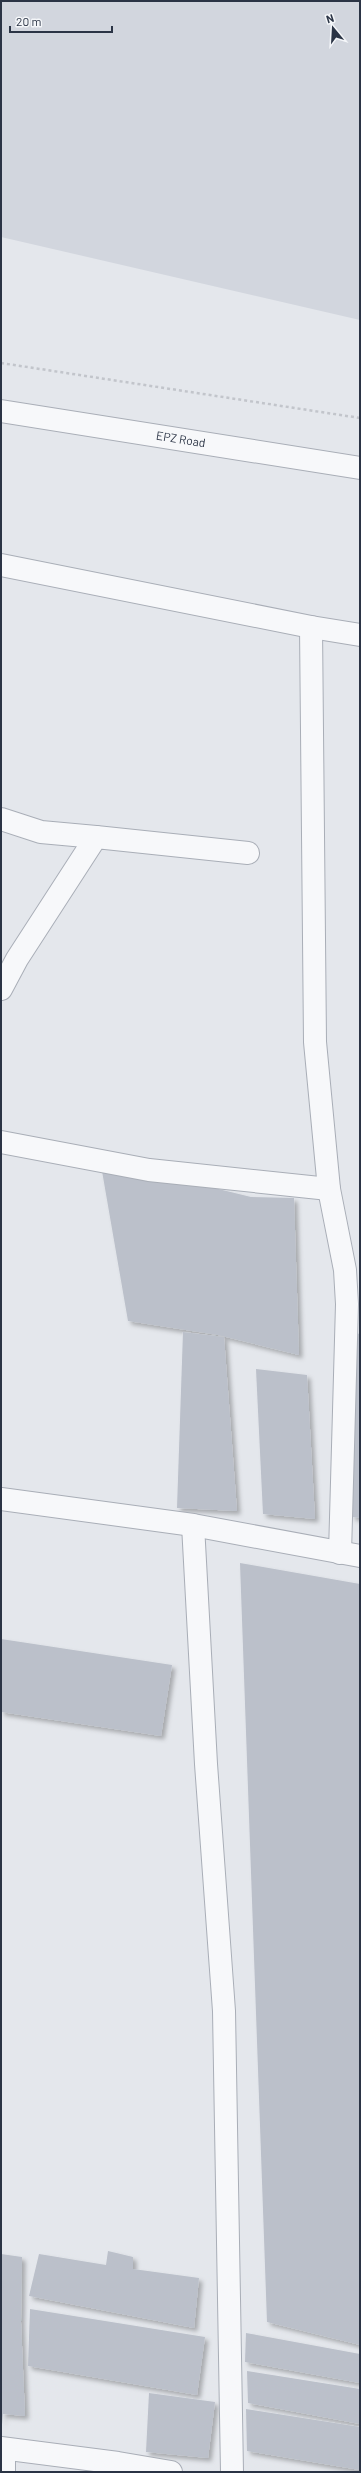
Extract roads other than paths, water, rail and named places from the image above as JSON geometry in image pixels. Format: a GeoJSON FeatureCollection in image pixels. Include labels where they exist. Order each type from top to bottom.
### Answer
{"type":"FeatureCollection","features":[{"type":"Feature","properties":{"kind":"street","name":"EPZ Road"},"geometry":{"type":"LineString","coordinates":[[1,411],[360,468]]}},
{"type":"Feature","properties":{"kind":"street"},"geometry":{"type":"LineString","coordinates":[[1,565],[310,627],[360,634]]}},
{"type":"Feature","properties":{"kind":"street"},"geometry":{"type":"LineString","coordinates":[[1,1499],[193,1525],[350,1554],[347,1304],[345,1270],[329,1189],[315,1042],[310,627]]}},
{"type":"Feature","properties":{"kind":"street"},"geometry":{"type":"LineString","coordinates":[[1,819],[41,832],[248,853]]}},
{"type":"Feature","properties":{"kind":"street"},"geometry":{"type":"LineString","coordinates":[[1,989],[17,959],[96,837]]}},
{"type":"Feature","properties":{"kind":"street"},"geometry":{"type":"LineString","coordinates":[[1,1142],[149,1170],[329,1189]]}},
{"type":"Feature","properties":{"kind":"street"},"geometry":{"type":"LineString","coordinates":[[193,1525],[206,1764],[224,2011],[232,2472]]}},
{"type":"Feature","properties":{"kind":"street"},"geometry":{"type":"LineString","coordinates":[[4,2472],[3,2448],[118,2463],[171,2472]]}}]}
